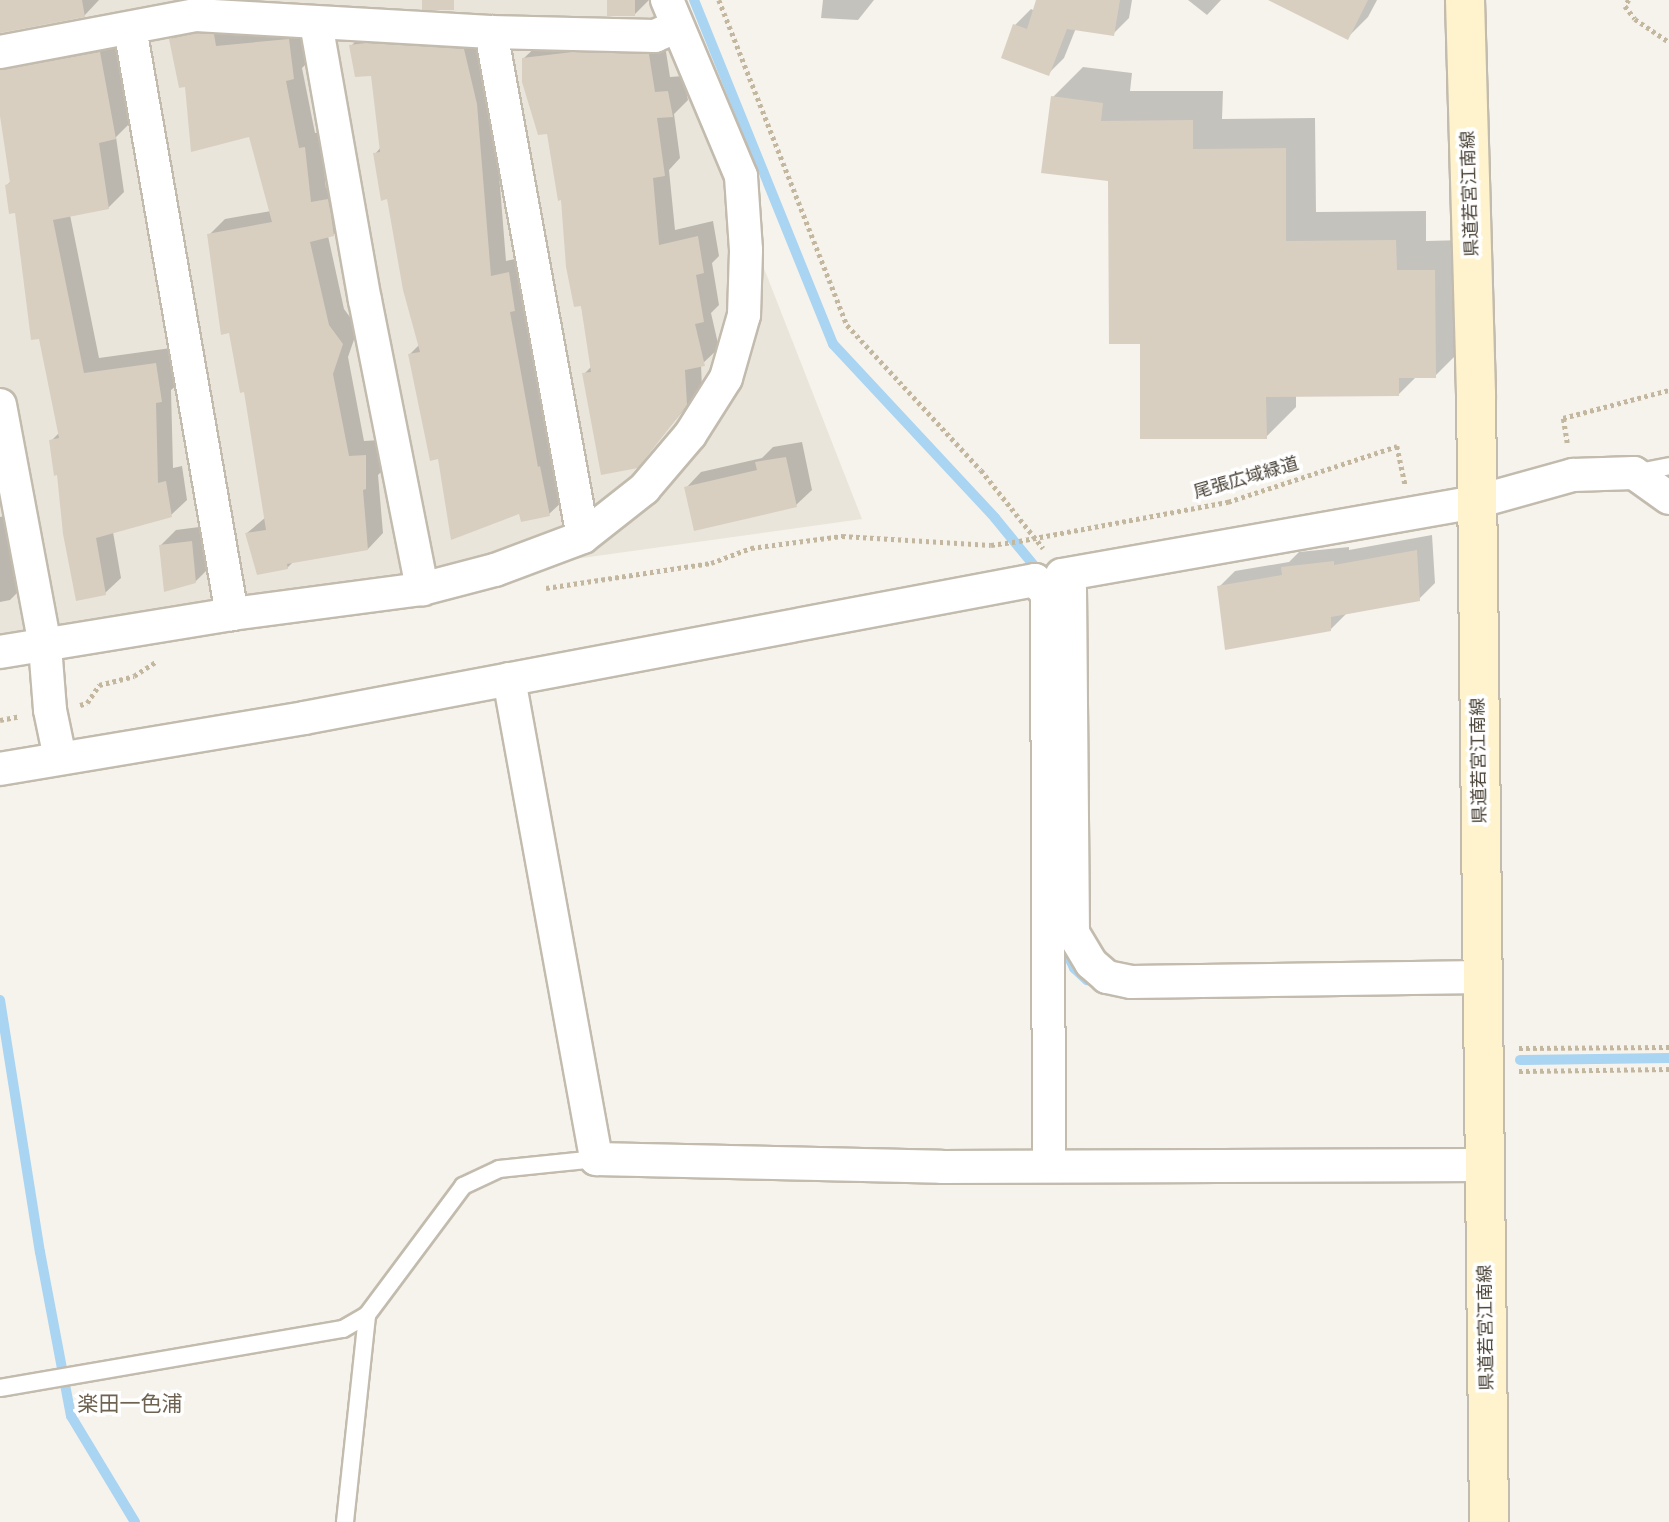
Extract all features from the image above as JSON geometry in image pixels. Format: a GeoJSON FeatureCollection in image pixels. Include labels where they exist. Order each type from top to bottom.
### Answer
{"type":"FeatureCollection","features":[{"type":"Feature","properties":{"kind":"main road","name":"県道若宮江南線"},"geometry":{"type":"LineString","coordinates":[[1465,0],[1476,394],[1489,1522]]}},
{"type":"Feature","properties":{"kind":"street"},"geometry":{"type":"LineString","coordinates":[[0,52],[196,15],[491,32],[654,36],[672,13],[741,176],[746,250],[744,315],[726,378],[690,435],[644,489],[583,537],[495,570],[422,589],[232,614],[0,652]]}},
{"type":"Feature","properties":{"kind":"street"},"geometry":{"type":"LineString","coordinates":[[316,23],[367,314],[422,589]]}},
{"type":"Feature","properties":{"kind":"street"},"geometry":{"type":"LineString","coordinates":[[130,28],[232,614]]}},
{"type":"Feature","properties":{"kind":"street"},"geometry":{"type":"LineString","coordinates":[[491,32],[583,537]]}},
{"type":"Feature","properties":{"kind":"street"},"geometry":{"type":"LineString","coordinates":[[0,405],[45,646],[50,710],[60,758]]}},
{"type":"Feature","properties":{"kind":"street"},"geometry":{"type":"LineString","coordinates":[[1482,976],[1131,982],[1107,977],[1091,963],[1073,933],[1070,591],[1062,575],[1476,502],[1573,475],[1634,472],[1669,498]]}},
{"type":"Feature","properties":{"kind":"street"},"geometry":{"type":"LineString","coordinates":[[0,769],[304,718],[1035,580],[1046,594],[1049,1166]]}},
{"type":"Feature","properties":{"kind":"street"},"geometry":{"type":"LineString","coordinates":[[509,679],[596,1159],[1049,1166],[1483,1165]]}},
{"type":"Feature","properties":{"kind":"lane"},"geometry":{"type":"LineString","coordinates":[[1634,472],[1669,466]]}},
{"type":"Feature","properties":{"kind":"lane"},"geometry":{"type":"LineString","coordinates":[[0,1388],[343,1329],[367,1315],[463,1186],[499,1168],[596,1159]]}},
{"type":"Feature","properties":{"kind":"lane"},"geometry":{"type":"LineString","coordinates":[[345,1522],[367,1315]]}},
{"type":"Feature","properties":{"kind":"path"},"geometry":{"type":"LineString","coordinates":[[719,0],[847,325],[981,470],[1062,575]]}},
{"type":"Feature","properties":{"kind":"path"},"geometry":{"type":"LineString","coordinates":[[1629,0],[1625,6],[1635,19],[1669,42]]}},
{"type":"Feature","properties":{"kind":"path"},"geometry":{"type":"LineString","coordinates":[[1573,475],[1563,418],[1669,390]]}},
{"type":"Feature","properties":{"kind":"path","name":"尾張広域緑道"},"geometry":{"type":"LineString","coordinates":[[991,545],[1228,502],[1397,446],[1411,513]]}},
{"type":"Feature","properties":{"kind":"path"},"geometry":{"type":"LineString","coordinates":[[1484,1060],[1669,1047]]}},
{"type":"Feature","properties":{"kind":"path"},"geometry":{"type":"LineString","coordinates":[[1484,1060],[1669,1069]]}},
{"type":"Feature","properties":{"kind":"shaded area"},"geometry":{"type":"Polygon","coordinates":[[[0,0],[659,0],[862,519],[0,639],[0,0]]]}},
{"type":"Feature","properties":{"kind":"building"},"geometry":{"type":"Polygon","coordinates":[[[0,0],[82,0],[85,17],[0,33],[0,0]]]}},
{"type":"Feature","properties":{"kind":"building"},"geometry":{"type":"Polygon","coordinates":[[[422,0],[454,0],[454,10],[422,10],[422,0]]]}},
{"type":"Feature","properties":{"kind":"building"},"geometry":{"type":"Polygon","coordinates":[[[607,0],[635,0],[635,16],[607,16],[607,0]]]}},
{"type":"Feature","properties":{"kind":"building"},"geometry":{"type":"Polygon","coordinates":[[[1036,0],[1120,0],[1114,36],[1067,29],[1049,76],[1001,58],[1013,24],[1027,29],[1036,0]]]}},
{"type":"Feature","properties":{"kind":"building"},"geometry":{"type":"Polygon","coordinates":[[[1268,0],[1368,0],[1348,40],[1268,0]]]}},
{"type":"Feature","properties":{"kind":"building"},"geometry":{"type":"Polygon","coordinates":[[[197,33],[214,34],[216,46],[289,39],[294,79],[286,81],[299,148],[305,147],[311,202],[328,199],[334,236],[310,242],[329,325],[343,344],[333,374],[349,456],[366,455],[366,489],[363,490],[368,550],[287,564],[288,569],[257,575],[245,533],[266,530],[244,392],[240,393],[229,333],[221,335],[207,234],[272,222],[249,137],[191,152],[185,87],[179,88],[169,39],[197,33]]]}},
{"type":"Feature","properties":{"kind":"building"},"geometry":{"type":"Polygon","coordinates":[[[366,43],[464,49],[477,104],[491,276],[509,272],[515,311],[510,312],[538,467],[540,466],[550,516],[521,522],[519,514],[451,540],[438,459],[430,461],[408,354],[420,352],[403,290],[387,199],[381,201],[373,153],[380,152],[371,76],[355,77],[349,45],[366,43]]]}},
{"type":"Feature","properties":{"kind":"building"},"geometry":{"type":"Polygon","coordinates":[[[100,52],[116,139],[99,143],[109,209],[53,220],[84,373],[156,363],[162,402],[156,403],[158,483],[166,481],[172,517],[96,538],[106,595],[76,601],[63,534],[57,475],[54,476],[49,440],[59,438],[39,339],[31,340],[15,213],[9,214],[5,185],[10,183],[0,116],[0,70],[100,52]]]}},
{"type":"Feature","properties":{"kind":"building"},"geometry":{"type":"Polygon","coordinates":[[[573,52],[649,54],[655,92],[668,91],[673,117],[657,118],[665,176],[653,178],[659,245],[698,236],[704,273],[696,275],[704,322],[695,324],[705,366],[685,370],[687,405],[638,468],[601,475],[582,373],[591,372],[581,306],[574,307],[566,267],[561,200],[558,201],[547,134],[538,135],[522,82],[522,58],[573,52]]]}},
{"type":"Feature","properties":{"kind":"building"},"geometry":{"type":"Polygon","coordinates":[[[1051,96],[1103,103],[1101,121],[1193,120],[1193,149],[1286,148],[1286,241],[1396,240],[1397,270],[1435,270],[1436,378],[1399,378],[1399,396],[1266,397],[1267,439],[1140,439],[1140,344],[1109,344],[1108,181],[1041,173],[1051,96]]]}},
{"type":"Feature","properties":{"kind":"building"},"geometry":{"type":"Polygon","coordinates":[[[786,457],[797,507],[694,531],[684,487],[757,470],[755,462],[786,457]]]}},
{"type":"Feature","properties":{"kind":"building"},"geometry":{"type":"Polygon","coordinates":[[[192,541],[196,583],[164,592],[159,545],[192,541]]]}},
{"type":"Feature","properties":{"kind":"building"},"geometry":{"type":"Polygon","coordinates":[[[1417,550],[1420,601],[1331,617],[1331,631],[1225,650],[1217,586],[1282,575],[1281,567],[1334,561],[1334,565],[1417,550]]]}},
{"type":"Feature","properties":{"kind":"waterway"},"geometry":{"type":"LineString","coordinates":[[694,0],[833,344],[995,518],[1041,574]]}},
{"type":"Feature","properties":{"kind":"waterway"},"geometry":{"type":"LineString","coordinates":[[1061,941],[1074,968],[1087,980]]}},
{"type":"Feature","properties":{"kind":"waterway"},"geometry":{"type":"LineString","coordinates":[[0,1000],[40,1252],[71,1416],[135,1522]]}},
{"type":"Feature","properties":{"kind":"waterway"},"geometry":{"type":"LineString","coordinates":[[1520,1060],[1669,1058]]}},
{"type":"Feature","properties":{"kind":"district","name":"楽田一色浦"},"geometry":{"type":"Point","coordinates":[130,1404]}}]}
